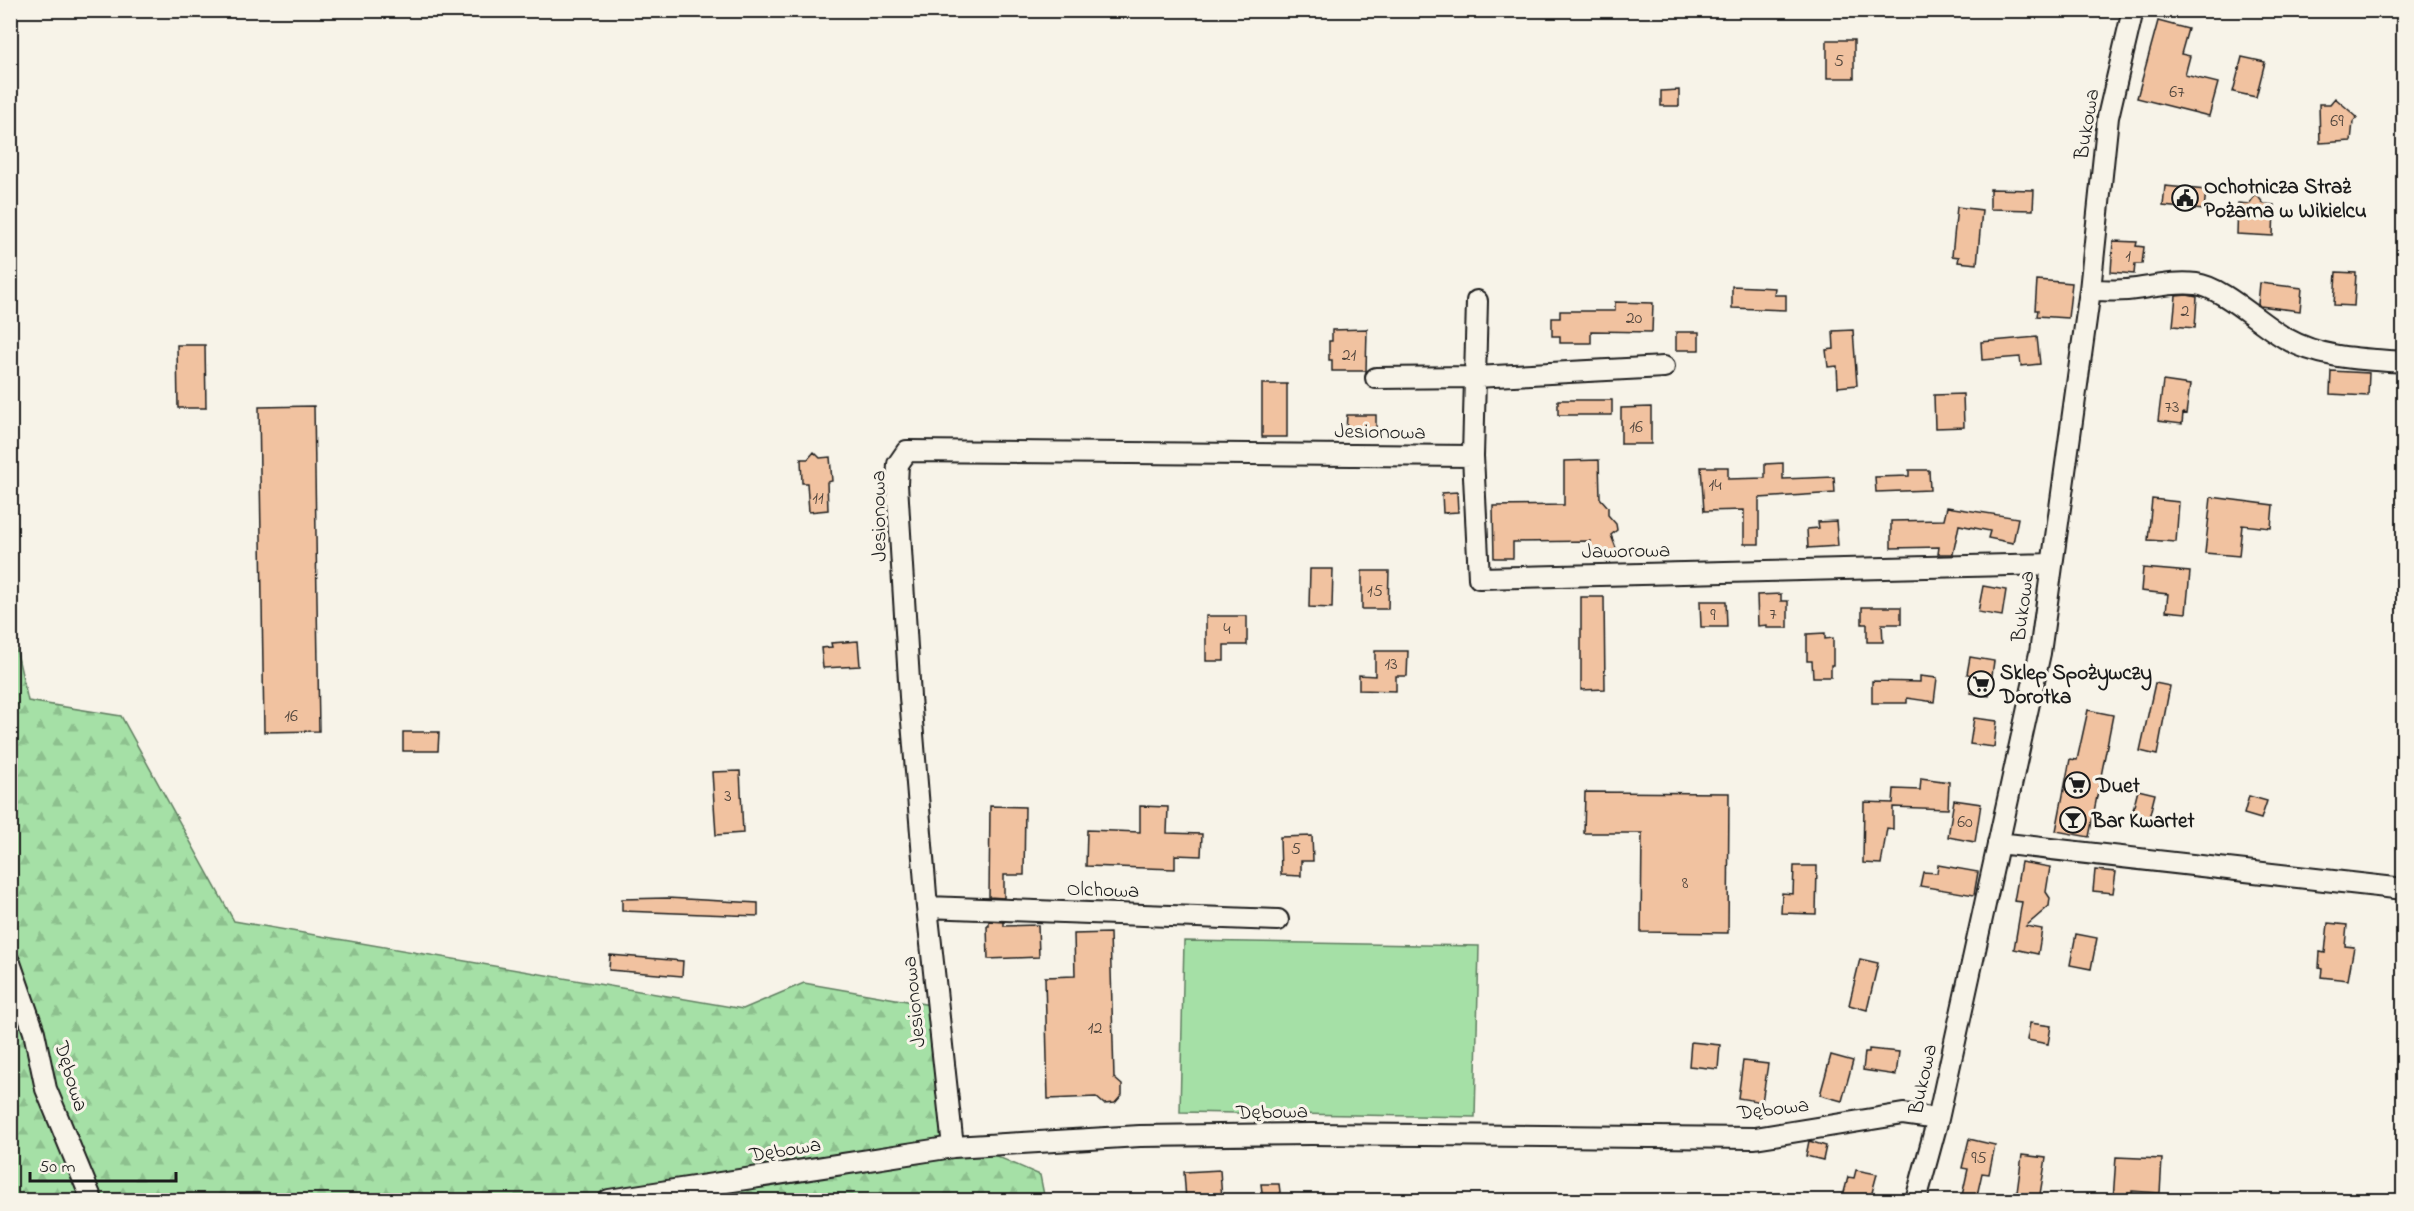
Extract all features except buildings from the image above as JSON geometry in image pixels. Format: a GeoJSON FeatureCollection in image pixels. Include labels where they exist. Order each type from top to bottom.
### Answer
{"type":"FeatureCollection","features":[{"type":"Feature","properties":{"kind":"street","name":"Bukowa"},"geometry":{"type":"LineString","coordinates":[[1916,1200],[1938,1119],[2040,653],[2090,290],[2108,117],[2133,10]]}},
{"type":"Feature","properties":{"kind":"street"},"geometry":{"type":"LineString","coordinates":[[2090,290],[2127,290],[2198,284],[2220,294],[2287,340],[2316,352],[2347,358],[2403,362]]}},
{"type":"Feature","properties":{"kind":"street","name":"Jaworowa"},"geometry":{"type":"LineString","coordinates":[[1477,301],[1473,456],[1479,578],[2051,564]]}},
{"type":"Feature","properties":{"kind":"street"},"geometry":{"type":"LineString","coordinates":[[1376,378],[1475,377],[1664,367]]}},
{"type":"Feature","properties":{"kind":"street","name":"Jesionowa"},"geometry":{"type":"LineString","coordinates":[[953,1147],[927,907],[910,697],[897,484],[898,464],[907,451],[1473,456]]}},
{"type":"Feature","properties":{"kind":"street"},"geometry":{"type":"LineString","coordinates":[[1998,843],[2403,890]]}},
{"type":"Feature","properties":{"kind":"street","name":"Olchowa"},"geometry":{"type":"LineString","coordinates":[[927,907],[1278,920]]}},
{"type":"Feature","properties":{"kind":"street","name":"Dębowa"},"geometry":{"type":"LineString","coordinates":[[10,963],[34,1032],[46,1089],[92,1200]]}},
{"type":"Feature","properties":{"kind":"street","name":"Dębowa"},"geometry":{"type":"LineString","coordinates":[[609,1200],[953,1147],[1140,1136],[1311,1134],[1755,1138],[1903,1114],[1938,1119]]}},
{"type":"Feature","properties":{"kind":"green space"},"geometry":{"type":"Polygon","coordinates":[[[10,622],[28,701],[121,716],[234,921],[743,1009],[804,983],[930,1005],[948,1135],[1040,1175],[1045,1200],[11,1200],[10,622]]]}},
{"type":"Feature","properties":{"kind":"green space"},"geometry":{"type":"Polygon","coordinates":[[[1184,941],[1479,946],[1475,1117],[1180,1112],[1184,941]]]}},
{"type":"Feature","properties":{"kind":"place","name":"Ochotnicza Straż Pożarna w Wikielcu"},"geometry":{"type":"Point","coordinates":[2185,198]}},
{"type":"Feature","properties":{"kind":"place","name":"Sklep Spożywczy Dorotka"},"geometry":{"type":"Point","coordinates":[1981,684]}},
{"type":"Feature","properties":{"kind":"place","name":"Duet"},"geometry":{"type":"Point","coordinates":[2077,785]}},
{"type":"Feature","properties":{"kind":"place","name":"Bar Kwartet"},"geometry":{"type":"Point","coordinates":[2073,820]}}]}
